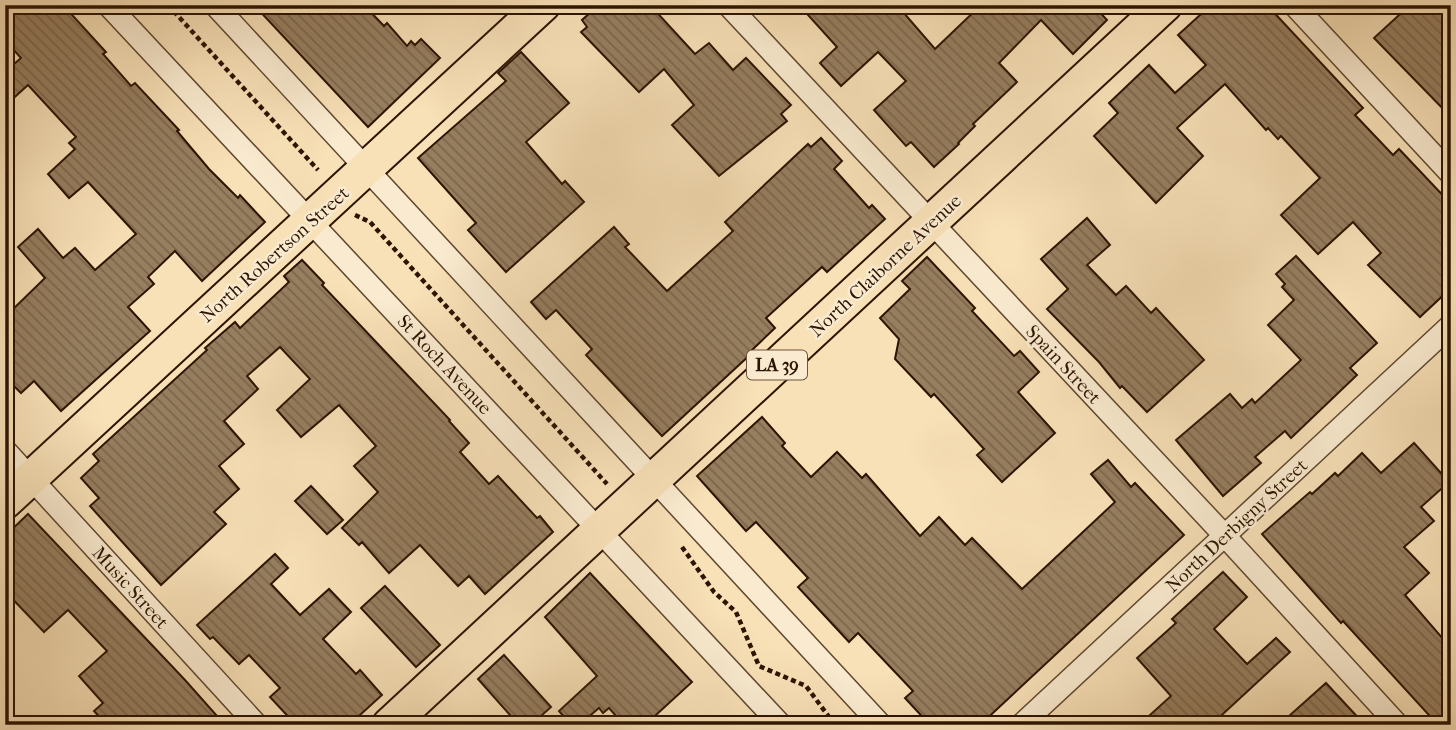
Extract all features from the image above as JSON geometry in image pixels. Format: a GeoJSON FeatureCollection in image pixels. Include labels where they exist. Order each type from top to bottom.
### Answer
{"type":"FeatureCollection","features":[{"type":"Feature","properties":{"kind":"main road","name":"North Robertson Street"},"geometry":{"type":"LineString","coordinates":[[5,502],[543,5]]}},
{"type":"Feature","properties":{"kind":"main road","name":"North Claiborne Avenue"},"geometry":{"type":"LineString","coordinates":[[389,725],[1165,5]]}},
{"type":"Feature","properties":{"kind":"street","name":"St Roch Avenue"},"geometry":{"type":"LineString","coordinates":[[108,5],[781,725]]}},
{"type":"Feature","properties":{"kind":"street"},"geometry":{"type":"LineString","coordinates":[[215,5],[881,725]]}},
{"type":"Feature","properties":{"kind":"street","name":"Spain Street"},"geometry":{"type":"LineString","coordinates":[[728,5],[1398,725]]}},
{"type":"Feature","properties":{"kind":"street"},"geometry":{"type":"LineString","coordinates":[[1294,5],[1451,174]]}},
{"type":"Feature","properties":{"kind":"street","name":"North Derbigny Street"},"geometry":{"type":"LineString","coordinates":[[1021,725],[1451,325]]}},
{"type":"Feature","properties":{"kind":"street","name":"Music Street"},"geometry":{"type":"LineString","coordinates":[[5,450],[257,725]]}},
{"type":"Feature","properties":{"kind":"path"},"geometry":{"type":"LineString","coordinates":[[168,5],[318,170]]}},
{"type":"Feature","properties":{"kind":"path"},"geometry":{"type":"LineString","coordinates":[[351,214],[370,222],[610,488]]}},
{"type":"Feature","properties":{"kind":"path"},"geometry":{"type":"LineString","coordinates":[[681,546],[714,592],[736,612],[759,666],[806,686],[835,725]]}},
{"type":"Feature","properties":{"kind":"building"},"geometry":{"type":"Polygon","coordinates":[[[5,5],[63,5],[106,52],[103,54],[131,86],[135,83],[179,130],[177,131],[209,169],[238,198],[240,195],[265,222],[202,281],[175,251],[148,277],[154,284],[128,307],[150,331],[61,411],[34,381],[21,393],[5,377],[5,317],[45,278],[18,247],[38,229],[63,258],[75,248],[95,270],[136,234],[88,182],[69,198],[48,174],[75,149],[69,143],[76,137],[28,85],[5,106],[5,72],[21,58],[5,40],[5,5]]]}},
{"type":"Feature","properties":{"kind":"building"},"geometry":{"type":"Polygon","coordinates":[[[254,5],[364,5],[384,26],[387,23],[407,46],[411,41],[415,45],[421,39],[440,58],[368,127],[254,5]]]}},
{"type":"Feature","properties":{"kind":"building"},"geometry":{"type":"Polygon","coordinates":[[[599,5],[650,5],[695,54],[709,43],[733,70],[746,58],[791,105],[781,114],[787,121],[719,176],[672,125],[694,105],[664,69],[639,92],[581,32],[587,27],[582,20],[599,5]]]}},
{"type":"Feature","properties":{"kind":"building"},"geometry":{"type":"Polygon","coordinates":[[[799,5],[897,5],[935,49],[981,5],[1093,5],[1107,20],[1073,54],[1041,20],[999,63],[1017,82],[973,124],[975,126],[959,144],[934,167],[911,142],[906,146],[874,110],[906,81],[878,52],[841,86],[820,63],[837,47],[799,5]]]}},
{"type":"Feature","properties":{"kind":"building"},"geometry":{"type":"Polygon","coordinates":[[[1211,5],[1267,5],[1363,108],[1355,115],[1393,155],[1399,149],[1451,204],[1451,288],[1420,317],[1368,265],[1381,253],[1353,222],[1318,254],[1281,215],[1320,178],[1281,136],[1278,139],[1268,128],[1266,130],[1225,84],[1177,128],[1203,156],[1156,203],[1094,136],[1118,113],[1109,103],[1149,65],[1175,93],[1206,65],[1178,35],[1211,5]]]}},
{"type":"Feature","properties":{"kind":"building"},"geometry":{"type":"Polygon","coordinates":[[[1410,5],[1451,5],[1451,117],[1374,38],[1410,5]]]}},
{"type":"Feature","properties":{"kind":"building"},"geometry":{"type":"Polygon","coordinates":[[[521,52],[569,103],[526,142],[562,184],[565,181],[584,202],[506,272],[468,230],[476,223],[418,158],[506,81],[498,73],[521,52]]]}},
{"type":"Feature","properties":{"kind":"building"},"geometry":{"type":"Polygon","coordinates":[[[821,138],[842,161],[834,169],[869,208],[872,205],[885,219],[827,272],[822,267],[766,318],[775,328],[752,353],[662,436],[586,355],[592,349],[556,310],[546,319],[531,302],[614,227],[629,244],[625,247],[667,291],[733,231],[725,222],[808,144],[811,147],[821,138]]]}},
{"type":"Feature","properties":{"kind":"building"},"geometry":{"type":"Polygon","coordinates":[[[1087,218],[1110,245],[1087,265],[1116,295],[1126,286],[1151,313],[1156,308],[1204,360],[1147,412],[1122,386],[1120,388],[1099,362],[1047,309],[1068,289],[1041,259],[1087,218]]]}},
{"type":"Feature","properties":{"kind":"building"},"geometry":{"type":"Polygon","coordinates":[[[1296,256],[1377,343],[1350,368],[1357,375],[1291,438],[1285,431],[1255,457],[1261,463],[1223,496],[1176,440],[1230,394],[1242,408],[1252,399],[1255,403],[1301,360],[1268,325],[1294,300],[1282,287],[1285,284],[1276,274],[1296,256]]]}},
{"type":"Feature","properties":{"kind":"building"},"geometry":{"type":"Polygon","coordinates":[[[927,257],[975,308],[972,311],[1014,356],[1020,351],[1039,372],[1018,392],[1055,433],[1002,482],[977,455],[984,449],[934,394],[931,397],[895,359],[899,339],[880,318],[910,289],[902,281],[927,257]]]}},
{"type":"Feature","properties":{"kind":"building"},"geometry":{"type":"Polygon","coordinates":[[[302,260],[324,283],[322,285],[450,420],[469,443],[460,452],[489,484],[498,476],[553,532],[485,594],[469,576],[458,586],[420,545],[389,573],[362,542],[359,545],[342,528],[378,492],[354,466],[376,446],[339,405],[301,437],[277,410],[310,379],[280,347],[247,376],[258,389],[224,421],[244,444],[219,466],[239,489],[214,512],[226,524],[161,585],[90,506],[99,498],[81,478],[99,461],[93,454],[235,322],[240,328],[289,282],[284,276],[302,260]]]}},
{"type":"Feature","properties":{"kind":"building"},"geometry":{"type":"Polygon","coordinates":[[[762,417],[785,443],[782,446],[811,477],[837,452],[862,478],[866,474],[920,536],[939,517],[965,545],[972,538],[1022,589],[1115,502],[1091,474],[1108,460],[1131,487],[1135,483],[1184,535],[980,725],[930,725],[905,698],[913,691],[858,633],[849,642],[798,587],[808,578],[756,522],[746,531],[697,476],[762,417]]]}},
{"type":"Feature","properties":{"kind":"building"},"geometry":{"type":"Polygon","coordinates":[[[1414,443],[1449,482],[1421,507],[1434,521],[1404,547],[1429,573],[1405,595],[1451,648],[1451,725],[1438,725],[1343,621],[1341,623],[1262,534],[1310,492],[1312,494],[1335,473],[1338,476],[1362,453],[1381,473],[1414,443]]]}},
{"type":"Feature","properties":{"kind":"building"},"geometry":{"type":"Polygon","coordinates":[[[311,486],[343,520],[327,534],[295,501],[311,486]]]}},
{"type":"Feature","properties":{"kind":"building"},"geometry":{"type":"Polygon","coordinates":[[[28,514],[225,725],[107,725],[94,711],[103,703],[79,676],[107,651],[68,610],[44,632],[5,591],[5,536],[28,514]]]}},
{"type":"Feature","properties":{"kind":"building"},"geometry":{"type":"Polygon","coordinates":[[[275,554],[288,568],[271,584],[300,615],[329,589],[351,612],[323,639],[356,674],[360,670],[382,695],[349,725],[296,725],[270,697],[280,688],[249,655],[239,664],[197,625],[275,554]]]}},
{"type":"Feature","properties":{"kind":"building"},"geometry":{"type":"Polygon","coordinates":[[[1223,572],[1247,597],[1214,629],[1247,664],[1276,638],[1290,652],[1211,725],[1139,725],[1171,696],[1137,658],[1176,623],[1172,619],[1223,572]]]}},
{"type":"Feature","properties":{"kind":"building"},"geometry":{"type":"Polygon","coordinates":[[[590,573],[692,682],[645,725],[624,725],[609,708],[603,713],[599,708],[579,725],[571,725],[559,711],[597,676],[545,617],[590,573]]]}},
{"type":"Feature","properties":{"kind":"building"},"geometry":{"type":"Polygon","coordinates":[[[385,586],[440,645],[416,667],[361,608],[385,586]]]}},
{"type":"Feature","properties":{"kind":"building"},"geometry":{"type":"Polygon","coordinates":[[[504,655],[551,707],[531,725],[519,725],[478,679],[504,655]]]}},
{"type":"Feature","properties":{"kind":"building"},"geometry":{"type":"Polygon","coordinates":[[[1326,683],[1365,725],[1279,725],[1326,683]]]}}]}
